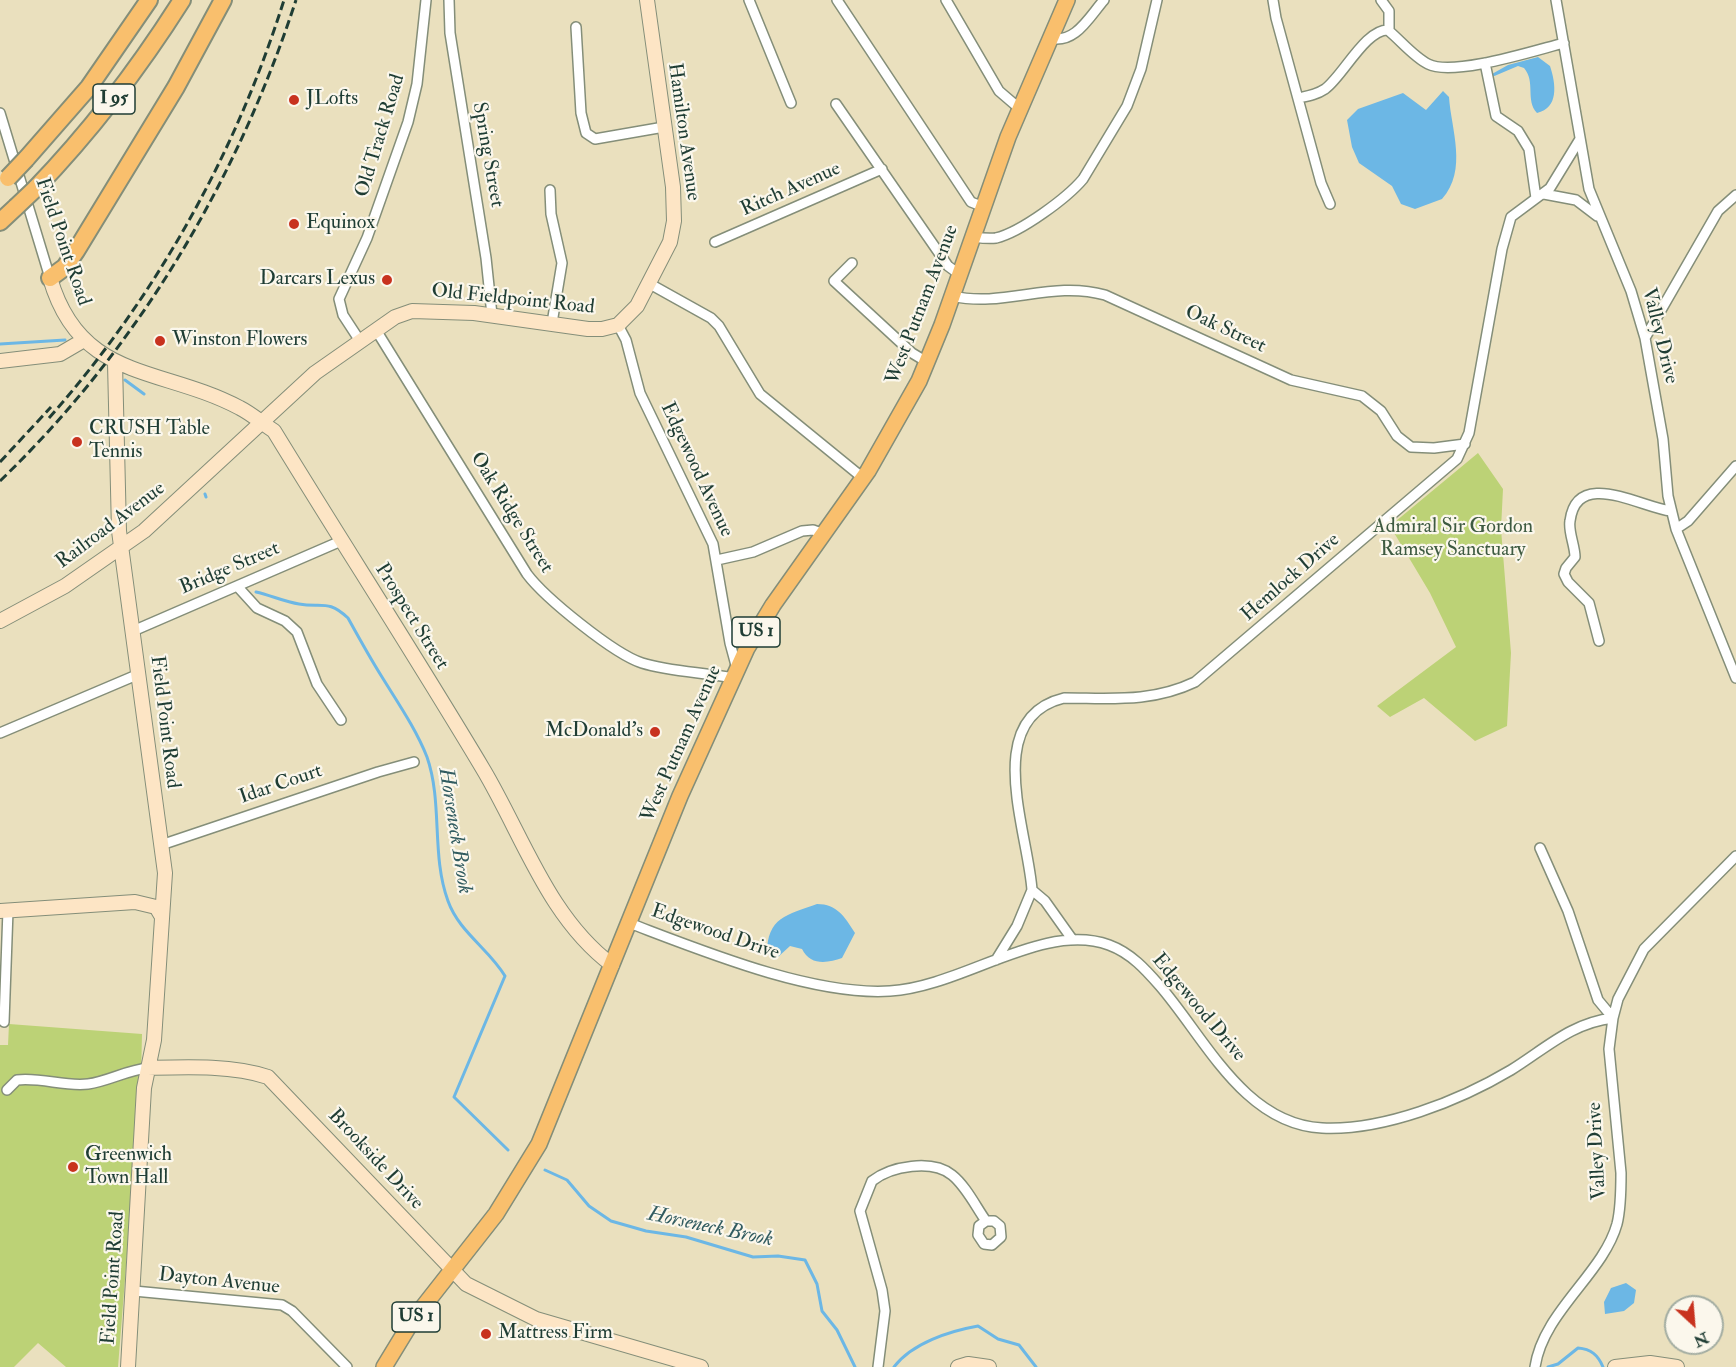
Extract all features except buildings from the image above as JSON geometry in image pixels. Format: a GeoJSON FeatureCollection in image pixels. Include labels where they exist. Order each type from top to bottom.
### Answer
{"type":"FeatureCollection","features":[{"type":"Feature","properties":{"kind":"highway","name":"I 95"},"geometry":{"type":"LineString","coordinates":[[4,181],[89,87],[149,0]]}},
{"type":"Feature","properties":{"kind":"highway","name":"I 95"},"geometry":{"type":"LineString","coordinates":[[0,222],[35,189],[107,108],[146,55],[182,0]]}},
{"type":"Feature","properties":{"kind":"highway"},"geometry":{"type":"LineString","coordinates":[[50,278],[65,267],[76,251],[176,87],[223,0]]}},
{"type":"Feature","properties":{"kind":"main road","name":"Hamilton Avenue"},"geometry":{"type":"LineString","coordinates":[[618,325],[637,306],[650,284],[670,242],[674,221],[673,187],[647,0]]}},
{"type":"Feature","properties":{"kind":"main road","name":"West Putnam Avenue"},"geometry":{"type":"LineString","coordinates":[[384,1367],[412,1321],[454,1270],[505,1200],[539,1144],[680,796],[735,674],[764,618],[863,478],[910,399],[927,362],[1020,109],[1067,0]]}},
{"type":"Feature","properties":{"kind":"main road","name":"Field Point Road"},"geometry":{"type":"LineString","coordinates":[[50,278],[60,308],[84,340],[115,363],[122,548],[165,873],[154,1040],[148,1068],[141,1142],[128,1367]]}},
{"type":"Feature","properties":{"kind":"main road","name":"Old Fieldpoint Road"},"geometry":{"type":"LineString","coordinates":[[261,423],[315,373],[395,317],[412,311],[492,315],[588,329],[602,329],[618,325]]}},
{"type":"Feature","properties":{"kind":"main road"},"geometry":{"type":"LineString","coordinates":[[0,361],[60,354],[84,340]]}},
{"type":"Feature","properties":{"kind":"main road","name":"Prospect Street"},"geometry":{"type":"LineString","coordinates":[[115,363],[240,408],[274,431],[483,768],[542,881],[591,949],[612,965]]}},
{"type":"Feature","properties":{"kind":"main road","name":"Railroad Avenue"},"geometry":{"type":"LineString","coordinates":[[0,621],[65,586],[122,548],[171,507],[261,423]]}},
{"type":"Feature","properties":{"kind":"main road"},"geometry":{"type":"LineString","coordinates":[[4,910],[135,902],[156,907],[162,917]]}},
{"type":"Feature","properties":{"kind":"main road","name":"Brookside Drive"},"geometry":{"type":"LineString","coordinates":[[148,1068],[227,1071],[268,1077],[465,1284],[522,1313],[701,1367]]}},
{"type":"Feature","properties":{"kind":"main road"},"geometry":{"type":"LineString","coordinates":[[1615,1367],[1642,1363],[1677,1367]]}},
{"type":"Feature","properties":{"kind":"main road"},"geometry":{"type":"LineString","coordinates":[[958,1367],[968,1364],[989,1367]]}},
{"type":"Feature","properties":{"kind":"street","name":"Old Track Road"},"geometry":{"type":"LineString","coordinates":[[360,341],[344,315],[339,299],[367,238],[408,122],[417,84],[426,0]]}},
{"type":"Feature","properties":{"kind":"street","name":"Spring Street"},"geometry":{"type":"LineString","coordinates":[[449,0],[450,33],[486,258],[492,315]]}},
{"type":"Feature","properties":{"kind":"street"},"geometry":{"type":"LineString","coordinates":[[749,0],[791,103]]}},
{"type":"Feature","properties":{"kind":"street"},"geometry":{"type":"LineString","coordinates":[[837,0],[971,202],[984,207]]}},
{"type":"Feature","properties":{"kind":"street"},"geometry":{"type":"LineString","coordinates":[[946,0],[999,91],[1020,109]]}},
{"type":"Feature","properties":{"kind":"street"},"geometry":{"type":"LineString","coordinates":[[1049,38],[1060,41],[1070,37],[1104,0]]}},
{"type":"Feature","properties":{"kind":"street"},"geometry":{"type":"LineString","coordinates":[[973,237],[988,239],[1012,232],[1074,189],[1083,179],[1128,106],[1141,69],[1157,0]]}},
{"type":"Feature","properties":{"kind":"street"},"geometry":{"type":"LineString","coordinates":[[1273,0],[1321,183],[1330,204]]}},
{"type":"Feature","properties":{"kind":"street"},"geometry":{"type":"LineString","coordinates":[[1381,0],[1389,11],[1389,30]]}},
{"type":"Feature","properties":{"kind":"street","name":"Valley Drive"},"geometry":{"type":"LineString","coordinates":[[1556,0],[1589,189],[1630,291],[1645,338],[1663,439],[1671,512],[1676,530],[1736,678]]}},
{"type":"Feature","properties":{"kind":"street"},"geometry":{"type":"LineString","coordinates":[[576,27],[581,113],[586,133],[595,139],[664,127]]}},
{"type":"Feature","properties":{"kind":"street"},"geometry":{"type":"LineString","coordinates":[[1298,98],[1316,94],[1327,87],[1374,34],[1383,29],[1389,30],[1428,64],[1440,68],[1485,63],[1564,43]]}},
{"type":"Feature","properties":{"kind":"street"},"geometry":{"type":"LineString","coordinates":[[1485,63],[1496,116],[1518,131],[1529,149],[1540,196],[1576,200],[1599,218]]}},
{"type":"Feature","properties":{"kind":"street"},"geometry":{"type":"LineString","coordinates":[[836,104],[948,266],[959,274]]}},
{"type":"Feature","properties":{"kind":"street","name":"Field Point Road"},"geometry":{"type":"LineString","coordinates":[[0,113],[50,278]]}},
{"type":"Feature","properties":{"kind":"street","name":"Hemlock Drive"},"geometry":{"type":"LineString","coordinates":[[1032,890],[1014,766],[1017,737],[1032,712],[1042,705],[1064,698],[1139,699],[1170,692],[1195,682],[1457,459],[1470,433],[1508,225],[1519,209],[1540,196],[1566,165],[1580,139]]}},
{"type":"Feature","properties":{"kind":"street","name":"Ritch Avenue"},"geometry":{"type":"LineString","coordinates":[[715,242],[882,169]]}},
{"type":"Feature","properties":{"kind":"street"},"geometry":{"type":"LineString","coordinates":[[550,190],[551,214],[562,263],[552,323]]}},
{"type":"Feature","properties":{"kind":"street"},"geometry":{"type":"LineString","coordinates":[[1645,338],[1718,211],[1736,195]]}},
{"type":"Feature","properties":{"kind":"street"},"geometry":{"type":"LineString","coordinates":[[852,263],[834,281],[912,352],[927,362]]}},
{"type":"Feature","properties":{"kind":"street"},"geometry":{"type":"LineString","coordinates":[[650,284],[719,326],[760,394],[863,478]]}},
{"type":"Feature","properties":{"kind":"street","name":"Oak Street"},"geometry":{"type":"LineString","coordinates":[[952,296],[980,301],[1056,289],[1081,289],[1105,295],[1291,380],[1362,396],[1381,411],[1397,436],[1411,447],[1434,448],[1464,444]]}},
{"type":"Feature","properties":{"kind":"street","name":"Edgewood Avenue"},"geometry":{"type":"LineString","coordinates":[[618,325],[626,340],[640,393],[705,523],[717,560],[735,674]]}},
{"type":"Feature","properties":{"kind":"street","name":"Oak Ridge Street"},"geometry":{"type":"LineString","coordinates":[[376,330],[526,574],[546,598],[631,658],[658,667],[735,674]]}},
{"type":"Feature","properties":{"kind":"street"},"geometry":{"type":"LineString","coordinates":[[1676,530],[1688,521],[1736,466]]}},
{"type":"Feature","properties":{"kind":"street"},"geometry":{"type":"LineString","coordinates":[[1599,641],[1589,603],[1568,582],[1564,574],[1575,557],[1569,524],[1574,505],[1586,495],[1607,492],[1671,512]]}},
{"type":"Feature","properties":{"kind":"street"},"geometry":{"type":"LineString","coordinates":[[717,560],[753,552],[802,531],[813,530],[824,534]]}},
{"type":"Feature","properties":{"kind":"street","name":"Bridge Street"},"geometry":{"type":"LineString","coordinates":[[133,631],[341,541]]}},
{"type":"Feature","properties":{"kind":"street"},"geometry":{"type":"LineString","coordinates":[[237,586],[257,608],[285,621],[297,632],[317,684],[340,720]]}},
{"type":"Feature","properties":{"kind":"street"},"geometry":{"type":"LineString","coordinates":[[0,733],[138,674]]}},
{"type":"Feature","properties":{"kind":"street","name":"Idar Court"},"geometry":{"type":"LineString","coordinates":[[161,845],[414,762]]}},
{"type":"Feature","properties":{"kind":"street"},"geometry":{"type":"LineString","coordinates":[[1540,848],[1568,911],[1598,1000],[1612,1017]]}},
{"type":"Feature","properties":{"kind":"street","name":"Valley Drive"},"geometry":{"type":"LineString","coordinates":[[1536,1365],[1549,1329],[1599,1257],[1617,1224],[1621,1193],[1609,1049],[1612,1017],[1618,999],[1644,949],[1736,856]]}},
{"type":"Feature","properties":{"kind":"street"},"geometry":{"type":"LineString","coordinates":[[996,960],[1017,926],[1032,890],[1045,901],[1072,939]]}},
{"type":"Feature","properties":{"kind":"street"},"geometry":{"type":"LineString","coordinates":[[4,910],[4,1022]]}},
{"type":"Feature","properties":{"kind":"street","name":"Edgewood Drive"},"geometry":{"type":"LineString","coordinates":[[629,923],[778,974],[843,989],[892,991],[944,981],[1047,943],[1072,939],[1111,946],[1140,965],[1245,1092],[1268,1111],[1309,1127],[1358,1125],[1442,1104],[1512,1070],[1569,1030],[1594,1020],[1612,1017]]}},
{"type":"Feature","properties":{"kind":"street","name":"Brookside Drive"},"geometry":{"type":"LineString","coordinates":[[8,1090],[17,1080],[86,1084],[107,1080],[133,1070],[148,1068]]}},
{"type":"Feature","properties":{"kind":"street"},"geometry":{"type":"LineString","coordinates":[[878,1367],[885,1311],[882,1290],[860,1211],[872,1181],[900,1167],[940,1169],[957,1180],[986,1221]]}},
{"type":"Feature","properties":{"kind":"street","name":"Dayton Avenue"},"geometry":{"type":"LineString","coordinates":[[134,1291],[282,1305],[292,1311],[347,1367]]}},
{"type":"Feature","properties":{"kind":"green space","name":"Admiral Sir Gordon Ramsey Sanctuary"},"geometry":{"type":"Polygon","coordinates":[[[1478,453],[1503,489],[1501,529],[1511,653],[1507,726],[1475,741],[1424,698],[1390,717],[1377,706],[1456,647],[1430,593],[1390,526],[1478,453]]]}},
{"type":"Feature","properties":{"kind":"green space"},"geometry":{"type":"Polygon","coordinates":[[[9,1024],[142,1034],[141,1077],[118,1367],[66,1367],[38,1343],[14,1367],[0,1367],[0,1045],[8,1045],[9,1024]]]}},
{"type":"Feature","properties":{"kind":"water"},"geometry":{"type":"Polygon","coordinates":[[[1538,57],[1550,66],[1554,80],[1554,94],[1549,106],[1537,113],[1533,108],[1528,73],[1524,68],[1518,66],[1492,77],[1492,74],[1508,65],[1538,57]]]}},
{"type":"Feature","properties":{"kind":"water"},"geometry":{"type":"Polygon","coordinates":[[[1443,91],[1449,97],[1455,136],[1454,175],[1450,188],[1442,199],[1415,209],[1401,204],[1392,186],[1359,163],[1352,147],[1347,120],[1358,109],[1403,93],[1426,110],[1443,91]]]}},
{"type":"Feature","properties":{"kind":"water"},"geometry":{"type":"Polygon","coordinates":[[[817,904],[835,909],[855,933],[842,958],[825,962],[814,961],[802,949],[790,946],[778,957],[767,954],[771,932],[781,919],[817,904]]]}},
{"type":"Feature","properties":{"kind":"water"},"geometry":{"type":"Polygon","coordinates":[[[1626,1283],[1636,1290],[1634,1303],[1624,1311],[1605,1314],[1604,1302],[1611,1288],[1626,1283]]]}},
{"type":"Feature","properties":{"kind":"waterway","name":"Horseneck Brook"},"geometry":{"type":"LineString","coordinates":[[0,344],[65,340]]}},
{"type":"Feature","properties":{"kind":"waterway","name":"Horseneck Brook"},"geometry":{"type":"LineString","coordinates":[[125,380],[144,394]]}},
{"type":"Feature","properties":{"kind":"waterway","name":"Horseneck Brook"},"geometry":{"type":"LineString","coordinates":[[256,592],[294,603],[330,606],[348,618],[423,747],[435,792],[440,866],[448,901],[459,922],[505,976],[454,1097],[508,1150]]}},
{"type":"Feature","properties":{"kind":"waterway","name":"Horseneck Brook"},"geometry":{"type":"LineString","coordinates":[[545,1170],[567,1180],[589,1206],[611,1221],[646,1231],[686,1237],[753,1257],[778,1256],[805,1260],[817,1284],[822,1311],[837,1330],[855,1367]]}},
{"type":"Feature","properties":{"kind":"waterway","name":"Horseneck Brook"},"geometry":{"type":"LineString","coordinates":[[894,1367],[911,1351],[932,1339],[978,1326],[998,1339],[1019,1345],[1036,1367]]}},
{"type":"Feature","properties":{"kind":"waterway","name":"Horseneck Brook"},"geometry":{"type":"LineString","coordinates":[[1548,1367],[1558,1364],[1578,1348],[1594,1353],[1603,1367]]}},
{"type":"Feature","properties":{"kind":"railway"},"geometry":{"type":"LineString","coordinates":[[49,418],[88,372],[124,323],[158,273],[189,221],[242,113],[265,57],[284,0]]}},
{"type":"Feature","properties":{"kind":"railway"},"geometry":{"type":"LineString","coordinates":[[0,481],[50,430],[96,375],[139,318],[178,258],[213,197],[244,133],[272,67],[296,0]]}},
{"type":"Feature","properties":{"kind":"railway"},"geometry":{"type":"LineString","coordinates":[[0,462],[51,407]]}},
{"type":"Feature","properties":{"kind":"place","name":"JLofts"},"geometry":{"type":"Point","coordinates":[294,100]}},
{"type":"Feature","properties":{"kind":"place","name":"Equinox"},"geometry":{"type":"Point","coordinates":[294,224]}},
{"type":"Feature","properties":{"kind":"place","name":"Darcars Lexus"},"geometry":{"type":"Point","coordinates":[387,280]}},
{"type":"Feature","properties":{"kind":"place","name":"Winston Flowers"},"geometry":{"type":"Point","coordinates":[160,341]}},
{"type":"Feature","properties":{"kind":"place","name":"CRUSH Table Tennis"},"geometry":{"type":"Point","coordinates":[77,442]}},
{"type":"Feature","properties":{"kind":"place","name":"McDonald's"},"geometry":{"type":"Point","coordinates":[655,732]}},
{"type":"Feature","properties":{"kind":"place","name":"Greenwich Town Hall"},"geometry":{"type":"Point","coordinates":[73,1167]}},
{"type":"Feature","properties":{"kind":"place","name":"Mattress Firm"},"geometry":{"type":"Point","coordinates":[486,1334]}}]}
